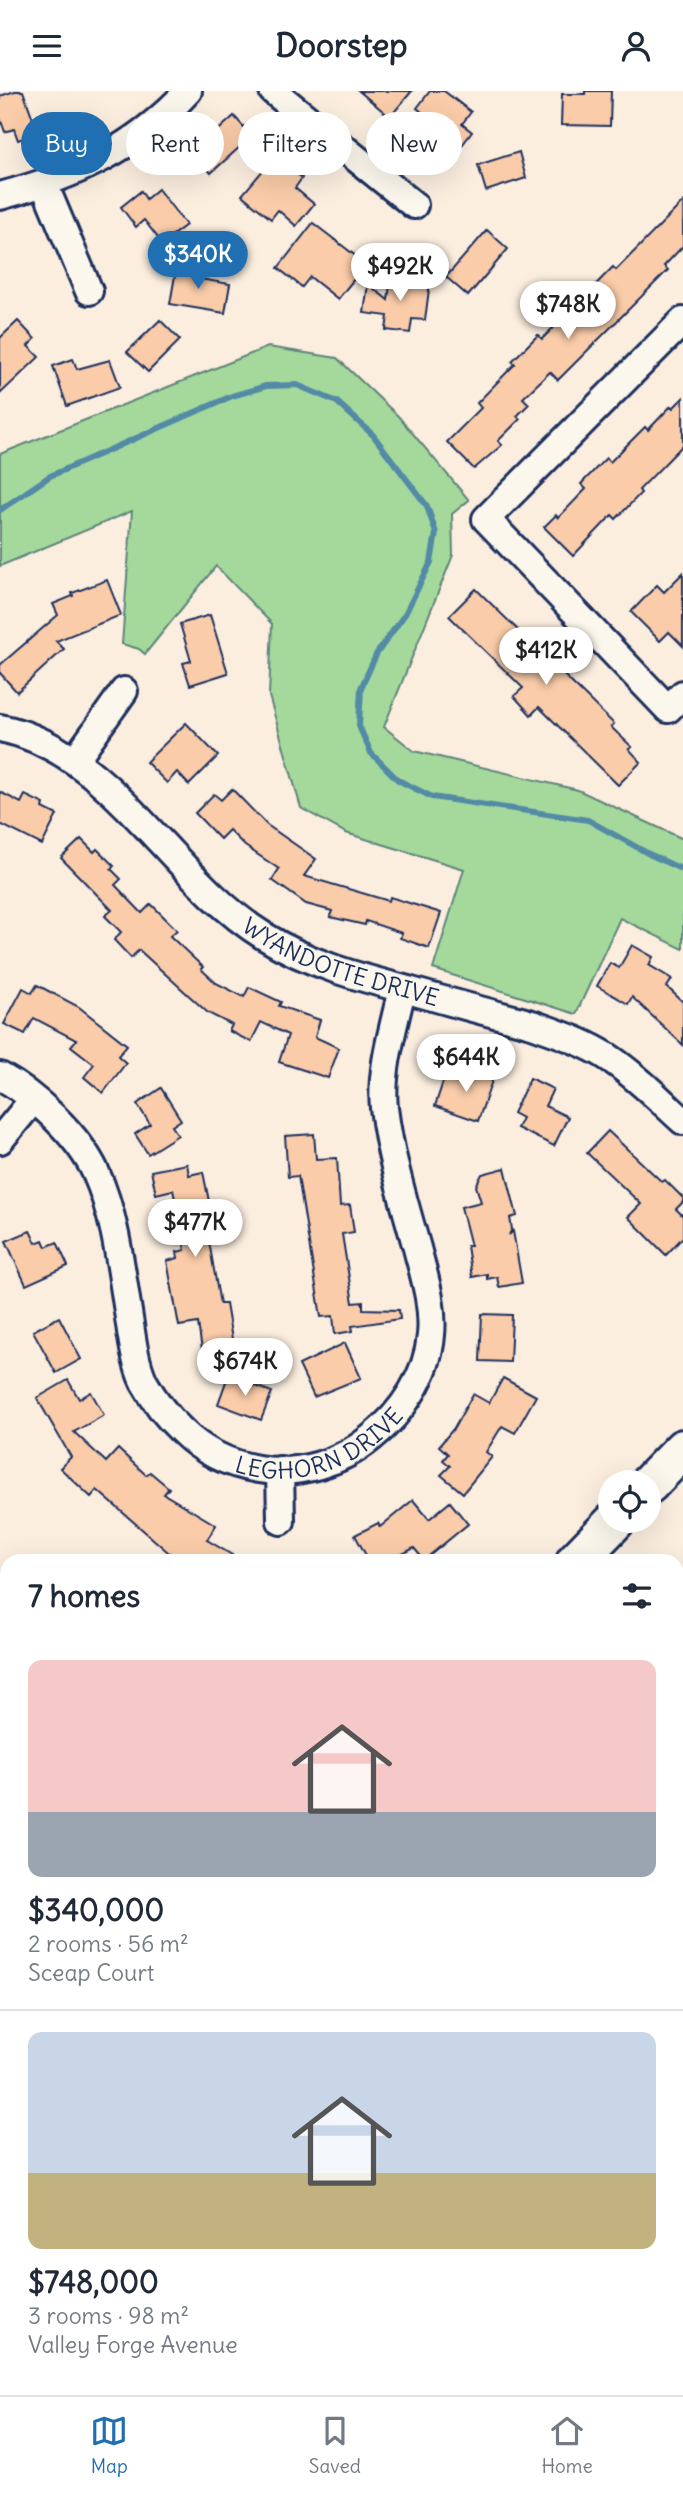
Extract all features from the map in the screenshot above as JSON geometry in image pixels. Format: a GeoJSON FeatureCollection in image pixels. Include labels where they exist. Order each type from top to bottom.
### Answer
{"type":"FeatureCollection","features":[{"type":"Feature","properties":{"kind":"main road"},"geometry":{"type":"LineString","coordinates":[[661,1472],[683,1449]]}},
{"type":"Feature","properties":{"kind":"main road"},"geometry":{"type":"LineString","coordinates":[[583,1554],[603,1533]]}},
{"type":"Feature","properties":{"kind":"street"},"geometry":{"type":"LineString","coordinates":[[0,196],[44,184],[90,166],[146,129],[188,91]]}},
{"type":"Feature","properties":{"kind":"street"},"geometry":{"type":"LineString","coordinates":[[273,91],[414,205]]}},
{"type":"Feature","properties":{"kind":"street"},"geometry":{"type":"LineString","coordinates":[[44,184],[89,291]]}},
{"type":"Feature","properties":{"kind":"street"},"geometry":{"type":"LineString","coordinates":[[683,321],[486,519],[668,709],[683,694]]}},
{"type":"Feature","properties":{"kind":"street"},"geometry":{"type":"LineString","coordinates":[[75,759],[124,691]]}},
{"type":"Feature","properties":{"kind":"street","name":"WYANDOTTE DRIVE"},"geometry":{"type":"LineString","coordinates":[[0,728],[46,742],[75,759],[217,899],[263,936],[295,954],[330,968],[561,1034],[607,1056],[683,1121]]}},
{"type":"Feature","properties":{"kind":"street","name":"LEGHORN DRIVE"},"geometry":{"type":"LineString","coordinates":[[0,1076],[14,1083],[68,1131],[84,1151],[95,1172],[114,1230],[134,1347],[143,1380],[164,1414],[195,1443],[220,1458],[262,1470],[309,1468],[331,1462],[365,1443],[397,1412],[412,1392],[424,1365],[431,1336],[431,1310],[389,1140],[384,1105],[385,1072],[402,989]]}},
{"type":"Feature","properties":{"kind":"street"},"geometry":{"type":"LineString","coordinates":[[0,1140],[33,1100]]}},
{"type":"Feature","properties":{"kind":"street"},"geometry":{"type":"LineString","coordinates":[[280,1470],[281,1521]]}},
{"type":"Feature","properties":{"kind":"green space"},"geometry":{"type":"Polygon","coordinates":[[[268,347],[337,358],[398,416],[469,500],[452,514],[453,555],[384,727],[414,751],[578,790],[683,839],[683,949],[620,918],[576,1014],[433,969],[464,869],[346,833],[301,808],[269,696],[272,624],[216,566],[145,654],[139,649],[122,644],[132,511],[0,566],[0,454],[268,347]]]}},
{"type":"Feature","properties":{"kind":"building"},"geometry":{"type":"Polygon","coordinates":[[[23,91],[30,112],[21,112],[21,139],[18,140],[14,129],[5,132],[0,118],[0,96],[23,91]]]}},
{"type":"Feature","properties":{"kind":"building"},"geometry":{"type":"Polygon","coordinates":[[[359,91],[412,91],[394,112],[384,112],[359,91]]]}},
{"type":"Feature","properties":{"kind":"building"},"geometry":{"type":"Polygon","coordinates":[[[430,91],[444,91],[471,112],[462,124],[462,112],[422,112],[417,108],[430,91]]]}},
{"type":"Feature","properties":{"kind":"building"},"geometry":{"type":"Polygon","coordinates":[[[585,91],[611,91],[610,126],[561,125],[562,94],[585,94],[585,91]]]}},
{"type":"Feature","properties":{"kind":"building"},"geometry":{"type":"Polygon","coordinates":[[[234,116],[238,120],[238,149],[224,161],[224,125],[234,116]]]}},
{"type":"Feature","properties":{"kind":"building"},"geometry":{"type":"Polygon","coordinates":[[[462,124],[472,132],[462,145],[462,124]]]}},
{"type":"Feature","properties":{"kind":"building"},"geometry":{"type":"Polygon","coordinates":[[[519,152],[526,178],[486,191],[478,165],[519,152]]]}},
{"type":"Feature","properties":{"kind":"building"},"geometry":{"type":"Polygon","coordinates":[[[259,175],[298,175],[302,178],[295,188],[314,204],[296,226],[278,210],[271,219],[242,195],[259,175]]]}},
{"type":"Feature","properties":{"kind":"building"},"geometry":{"type":"Polygon","coordinates":[[[158,189],[186,225],[162,243],[144,220],[136,227],[121,207],[141,191],[146,199],[158,189]]]}},
{"type":"Feature","properties":{"kind":"building"},"geometry":{"type":"Polygon","coordinates":[[[683,202],[683,246],[664,266],[668,270],[558,380],[550,372],[523,398],[529,404],[517,416],[520,419],[498,441],[502,445],[474,469],[447,442],[481,408],[477,403],[515,364],[512,361],[538,335],[542,339],[613,267],[616,270],[683,202]]]}},
{"type":"Feature","properties":{"kind":"building"},"geometry":{"type":"Polygon","coordinates":[[[313,223],[361,260],[352,272],[359,273],[338,299],[310,277],[302,287],[278,268],[313,223]]]}},
{"type":"Feature","properties":{"kind":"building"},"geometry":{"type":"Polygon","coordinates":[[[487,230],[508,249],[468,296],[446,277],[487,230]]]}},
{"type":"Feature","properties":{"kind":"building"},"geometry":{"type":"Polygon","coordinates":[[[177,264],[201,269],[200,279],[230,284],[225,313],[170,304],[177,264]]]}},
{"type":"Feature","properties":{"kind":"building"},"geometry":{"type":"Polygon","coordinates":[[[391,277],[430,282],[425,320],[412,319],[410,333],[386,330],[388,316],[364,313],[368,284],[388,300],[391,277]]]}},
{"type":"Feature","properties":{"kind":"building"},"geometry":{"type":"Polygon","coordinates":[[[160,320],[180,340],[148,372],[127,352],[160,320]]]}},
{"type":"Feature","properties":{"kind":"building"},"geometry":{"type":"Polygon","coordinates":[[[18,321],[35,339],[28,346],[39,357],[0,394],[0,338],[18,321]]]}},
{"type":"Feature","properties":{"kind":"building"},"geometry":{"type":"Polygon","coordinates":[[[73,359],[77,369],[110,360],[120,387],[67,406],[53,366],[73,359]]]}},
{"type":"Feature","properties":{"kind":"building"},"geometry":{"type":"Polygon","coordinates":[[[683,398],[683,445],[639,490],[641,493],[616,519],[612,515],[573,556],[544,527],[556,515],[558,518],[586,489],[581,484],[606,458],[610,462],[645,427],[648,430],[671,406],[673,408],[683,398]]]}},
{"type":"Feature","properties":{"kind":"building"},"geometry":{"type":"Polygon","coordinates":[[[683,573],[683,646],[669,632],[660,641],[631,612],[657,585],[664,592],[683,573]]]}},
{"type":"Feature","properties":{"kind":"building"},"geometry":{"type":"Polygon","coordinates":[[[107,580],[121,615],[56,641],[64,649],[17,692],[0,673],[0,665],[58,615],[53,604],[73,596],[72,593],[107,580]]]}},
{"type":"Feature","properties":{"kind":"building"},"geometry":{"type":"Polygon","coordinates":[[[476,589],[614,724],[611,727],[632,747],[629,749],[641,762],[618,785],[539,707],[531,715],[514,696],[523,688],[449,616],[476,589]]]}},
{"type":"Feature","properties":{"kind":"building"},"geometry":{"type":"Polygon","coordinates":[[[210,615],[228,673],[190,685],[183,663],[191,661],[180,624],[210,615]]]}},
{"type":"Feature","properties":{"kind":"building"},"geometry":{"type":"Polygon","coordinates":[[[186,723],[218,756],[189,785],[177,772],[167,783],[146,762],[186,723]]]}},
{"type":"Feature","properties":{"kind":"building"},"geometry":{"type":"Polygon","coordinates":[[[232,789],[267,825],[316,859],[304,876],[389,901],[390,897],[441,913],[429,948],[400,938],[402,933],[366,921],[365,925],[330,917],[332,911],[306,904],[272,880],[279,869],[245,846],[229,830],[220,839],[195,813],[214,794],[221,800],[232,789]]]}},
{"type":"Feature","properties":{"kind":"building"},"geometry":{"type":"Polygon","coordinates":[[[0,792],[21,803],[25,795],[44,804],[43,808],[57,815],[42,845],[0,824],[0,792]]]}},
{"type":"Feature","properties":{"kind":"building"},"geometry":{"type":"Polygon","coordinates":[[[81,839],[94,852],[97,849],[114,866],[111,869],[121,879],[115,885],[142,913],[151,904],[177,930],[170,936],[216,983],[244,997],[249,987],[281,1002],[279,1006],[320,1020],[315,1037],[339,1048],[328,1078],[279,1062],[288,1035],[261,1022],[251,1042],[229,1031],[232,1025],[208,1013],[139,950],[131,958],[114,940],[121,932],[105,916],[112,910],[61,858],[81,839]]]}},
{"type":"Feature","properties":{"kind":"building"},"geometry":{"type":"Polygon","coordinates":[[[632,945],[653,957],[649,965],[672,979],[667,987],[683,1002],[683,1045],[632,997],[628,1004],[597,986],[610,963],[619,968],[632,945]]]}},
{"type":"Feature","properties":{"kind":"building"},"geometry":{"type":"Polygon","coordinates":[[[37,985],[79,1007],[127,1045],[118,1056],[126,1063],[103,1093],[84,1077],[94,1064],[71,1046],[76,1040],[34,1018],[25,1034],[4,1024],[23,988],[32,993],[37,985]]]}},
{"type":"Feature","properties":{"kind":"building"},"geometry":{"type":"Polygon","coordinates":[[[471,1068],[494,1075],[478,1121],[435,1106],[444,1079],[457,1083],[459,1077],[467,1080],[471,1068]]]}},
{"type":"Feature","properties":{"kind":"building"},"geometry":{"type":"Polygon","coordinates":[[[530,1078],[553,1089],[545,1106],[568,1117],[554,1146],[517,1128],[522,1118],[513,1113],[530,1078]]]}},
{"type":"Feature","properties":{"kind":"building"},"geometry":{"type":"Polygon","coordinates":[[[161,1088],[181,1120],[172,1126],[178,1135],[148,1154],[135,1134],[150,1124],[137,1104],[161,1088]]]}},
{"type":"Feature","properties":{"kind":"building"},"geometry":{"type":"Polygon","coordinates":[[[608,1131],[683,1198],[683,1202],[676,1209],[683,1216],[683,1237],[666,1255],[628,1217],[641,1204],[587,1153],[608,1131]]]}},
{"type":"Feature","properties":{"kind":"building"},"geometry":{"type":"Polygon","coordinates":[[[314,1134],[316,1159],[337,1158],[340,1206],[350,1205],[354,1232],[342,1234],[353,1303],[363,1302],[363,1309],[399,1310],[400,1319],[352,1326],[353,1331],[335,1334],[333,1316],[321,1317],[298,1176],[288,1177],[285,1136],[314,1134]]]}},
{"type":"Feature","properties":{"kind":"building"},"geometry":{"type":"Polygon","coordinates":[[[187,1164],[189,1175],[203,1172],[211,1211],[204,1213],[220,1304],[226,1304],[233,1345],[202,1350],[198,1323],[179,1326],[167,1261],[178,1258],[177,1252],[185,1250],[173,1190],[156,1194],[151,1171],[187,1164]]]}},
{"type":"Feature","properties":{"kind":"building"},"geometry":{"type":"Polygon","coordinates":[[[505,1168],[517,1216],[510,1218],[512,1229],[509,1235],[513,1231],[522,1283],[499,1287],[497,1277],[487,1279],[487,1274],[472,1277],[467,1246],[471,1246],[461,1207],[481,1202],[476,1186],[482,1174],[505,1168]]]}},
{"type":"Feature","properties":{"kind":"building"},"geometry":{"type":"Polygon","coordinates":[[[30,1231],[36,1243],[43,1240],[46,1247],[57,1242],[68,1266],[26,1285],[6,1241],[30,1231]]]}},
{"type":"Feature","properties":{"kind":"building"},"geometry":{"type":"Polygon","coordinates":[[[482,1314],[512,1315],[510,1362],[480,1361],[482,1314]]]}},
{"type":"Feature","properties":{"kind":"building"},"geometry":{"type":"Polygon","coordinates":[[[59,1317],[81,1359],[56,1373],[33,1331],[59,1317]]]}},
{"type":"Feature","properties":{"kind":"building"},"geometry":{"type":"Polygon","coordinates":[[[345,1343],[361,1378],[314,1397],[299,1365],[345,1343]]]}},
{"type":"Feature","properties":{"kind":"building"},"geometry":{"type":"Polygon","coordinates":[[[228,1376],[272,1392],[261,1420],[218,1404],[228,1376]]]}},
{"type":"Feature","properties":{"kind":"building"},"geometry":{"type":"Polygon","coordinates":[[[503,1378],[536,1396],[515,1433],[502,1426],[486,1452],[492,1457],[463,1493],[441,1475],[450,1466],[443,1460],[448,1454],[439,1446],[454,1428],[473,1394],[489,1403],[503,1378]]]}},
{"type":"Feature","properties":{"kind":"building"},"geometry":{"type":"Polygon","coordinates":[[[68,1380],[79,1399],[91,1392],[104,1415],[74,1432],[106,1462],[118,1449],[146,1475],[150,1472],[169,1488],[164,1494],[216,1525],[207,1540],[230,1554],[171,1554],[97,1490],[91,1497],[60,1468],[71,1457],[37,1398],[68,1380]]]}},
{"type":"Feature","properties":{"kind":"building"},"geometry":{"type":"Polygon","coordinates":[[[413,1500],[429,1519],[450,1502],[468,1524],[431,1554],[419,1554],[414,1548],[402,1554],[365,1554],[355,1535],[378,1523],[380,1527],[413,1500]]]}},
{"type":"Feature","properties":{"kind":"waterway"},"geometry":{"type":"LineString","coordinates":[[0,510],[50,476],[232,396],[266,386],[297,385],[337,402],[373,435],[427,506],[436,533],[431,562],[405,614],[377,653],[361,688],[359,726],[371,753],[398,780],[432,797],[588,820],[683,870]]}}]}
